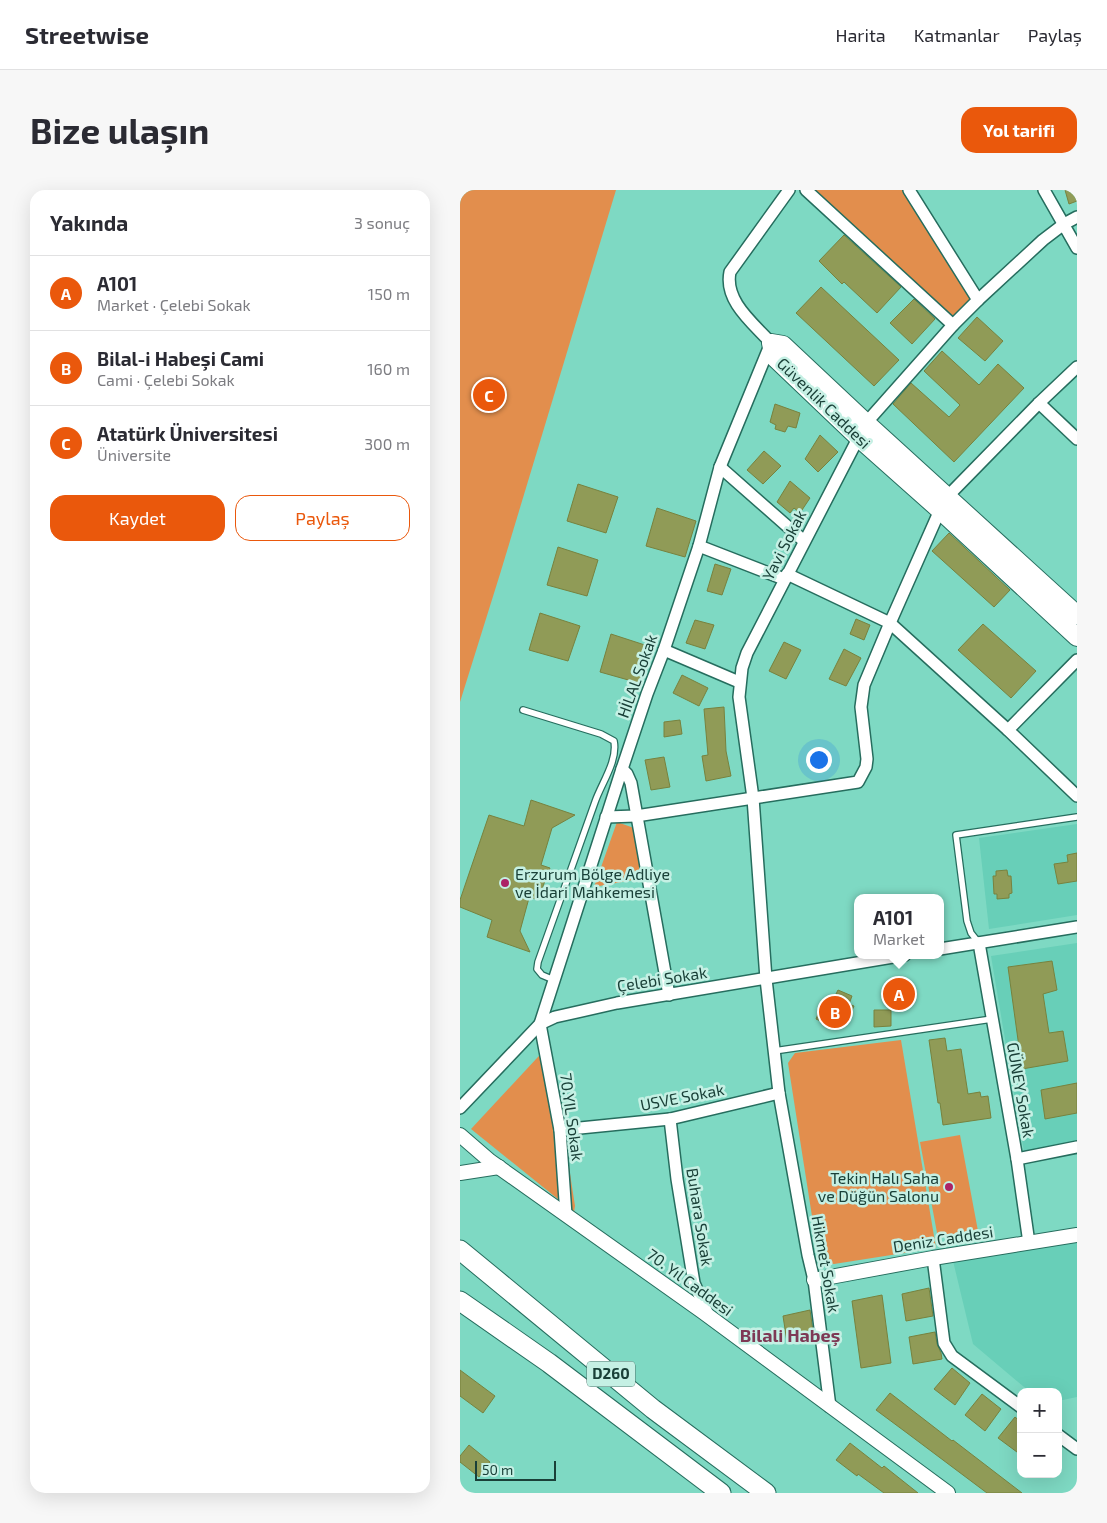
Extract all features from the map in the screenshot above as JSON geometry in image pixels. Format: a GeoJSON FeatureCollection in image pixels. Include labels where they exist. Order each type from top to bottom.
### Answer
{"type":"FeatureCollection","features":[{"type":"Feature","properties":{"kind":"highway","name":"D260"},"geometry":{"type":"LineString","coordinates":[[460,1250],[653,1408],[766,1493]]}},
{"type":"Feature","properties":{"kind":"highway","name":"D260"},"geometry":{"type":"LineString","coordinates":[[460,1301],[548,1363],[721,1493]]}},
{"type":"Feature","properties":{"kind":"main road","name":"Güvenlik Caddesi"},"geometry":{"type":"LineString","coordinates":[[771,342],[783,345],[862,430],[944,503],[1077,615]]}},
{"type":"Feature","properties":{"kind":"main road","name":"Güvenlik Caddesi"},"geometry":{"type":"LineString","coordinates":[[944,503],[1077,637]]}},
{"type":"Feature","properties":{"kind":"street"},"geometry":{"type":"LineString","coordinates":[[771,342],[734,300],[730,290],[729,278],[730,272],[789,190]]}},
{"type":"Feature","properties":{"kind":"street"},"geometry":{"type":"LineString","coordinates":[[806,190],[954,325]]}},
{"type":"Feature","properties":{"kind":"street"},"geometry":{"type":"LineString","coordinates":[[909,190],[978,300]]}},
{"type":"Feature","properties":{"kind":"street"},"geometry":{"type":"LineString","coordinates":[[1044,190],[1077,248]]}},
{"type":"Feature","properties":{"kind":"street","name":"Yavi Sokak"},"geometry":{"type":"LineString","coordinates":[[766,979],[753,798],[738,697],[739,682],[747,652],[862,430],[978,300],[1043,240],[1064,224],[1077,218]]}},
{"type":"Feature","properties":{"kind":"street","name":"HİLAL Sokak"},"geometry":{"type":"LineString","coordinates":[[540,1024],[606,817],[699,546],[720,467],[771,342]]}},
{"type":"Feature","properties":{"kind":"street"},"geometry":{"type":"LineString","coordinates":[[606,817],[636,816],[858,782],[866,767],[867,759],[861,707],[864,685],[944,503],[1039,403],[1077,367]]}},
{"type":"Feature","properties":{"kind":"street"},"geometry":{"type":"LineString","coordinates":[[1039,403],[1077,438]]}},
{"type":"Feature","properties":{"kind":"street"},"geometry":{"type":"LineString","coordinates":[[720,467],[804,541]]}},
{"type":"Feature","properties":{"kind":"street"},"geometry":{"type":"LineString","coordinates":[[699,546],[786,577],[890,623],[1008,730],[1077,796]]}},
{"type":"Feature","properties":{"kind":"street"},"geometry":{"type":"LineString","coordinates":[[664,650],[739,682]]}},
{"type":"Feature","properties":{"kind":"street"},"geometry":{"type":"LineString","coordinates":[[1008,730],[1077,660]]}},
{"type":"Feature","properties":{"kind":"street"},"geometry":{"type":"LineString","coordinates":[[622,769],[630,778],[669,995]]}},
{"type":"Feature","properties":{"kind":"street"},"geometry":{"type":"LineString","coordinates":[[944,948],[1077,926]]}},
{"type":"Feature","properties":{"kind":"street","name":"GÜNEY Sokak"},"geometry":{"type":"LineString","coordinates":[[979,943],[1017,1159],[1029,1243]]}},
{"type":"Feature","properties":{"kind":"street","name":"Çelebi Sokak"},"geometry":{"type":"LineString","coordinates":[[460,1108],[540,1024],[555,1017],[617,1002],[882,959]]}},
{"type":"Feature","properties":{"kind":"street","name":"Hikmet Sokak"},"geometry":{"type":"LineString","coordinates":[[766,979],[779,1093],[814,1280],[830,1407]]}},
{"type":"Feature","properties":{"kind":"street","name":"70.YIL Sokak"},"geometry":{"type":"LineString","coordinates":[[540,1024],[560,1130],[566,1215]]}},
{"type":"Feature","properties":{"kind":"street","name":"USVE Sokak"},"geometry":{"type":"LineString","coordinates":[[560,1130],[670,1119],[779,1093]]}},
{"type":"Feature","properties":{"kind":"street","name":"Buhara Sokak"},"geometry":{"type":"LineString","coordinates":[[670,1119],[677,1179],[694,1283],[709,1316]]}},
{"type":"Feature","properties":{"kind":"street","name":"70. Yıl Caddesi"},"geometry":{"type":"LineString","coordinates":[[460,1136],[499,1167],[709,1316],[948,1493]]}},
{"type":"Feature","properties":{"kind":"street"},"geometry":{"type":"LineString","coordinates":[[1017,1159],[1077,1147]]}},
{"type":"Feature","properties":{"kind":"street"},"geometry":{"type":"LineString","coordinates":[[460,1173],[499,1167]]}},
{"type":"Feature","properties":{"kind":"street","name":"Deniz Caddesi"},"geometry":{"type":"LineString","coordinates":[[814,1280],[933,1258],[1077,1235]]}},
{"type":"Feature","properties":{"kind":"street"},"geometry":{"type":"LineString","coordinates":[[933,1258],[944,1343],[952,1356],[1017,1404]]}},
{"type":"Feature","properties":{"kind":"street"},"geometry":{"type":"LineString","coordinates":[[1062,1438],[1077,1449]]}},
{"type":"Feature","properties":{"kind":"lane"},"geometry":{"type":"LineString","coordinates":[[523,710],[601,734],[614,741],[615,748],[538,962],[537,969],[542,975],[554,980]]}},
{"type":"Feature","properties":{"kind":"lane"},"geometry":{"type":"LineString","coordinates":[[979,943],[971,933],[967,921],[956,835],[1077,817]]}},
{"type":"Feature","properties":{"kind":"lane"},"geometry":{"type":"LineString","coordinates":[[774,1051],[992,1019]]}},
{"type":"Feature","properties":{"kind":"shaded area"},"geometry":{"type":"Polygon","coordinates":[[[460,190],[616,190],[460,702],[460,190]]]}},
{"type":"Feature","properties":{"kind":"shaded area"},"geometry":{"type":"Polygon","coordinates":[[[806,190],[909,190],[978,300],[953,325],[806,190]]]}},
{"type":"Feature","properties":{"kind":"shaded area"},"geometry":{"type":"Polygon","coordinates":[[[617,822],[634,828],[644,878],[594,887],[617,822]]]}},
{"type":"Feature","properties":{"kind":"shaded area"},"geometry":{"type":"Polygon","coordinates":[[[1077,824],[1077,915],[989,929],[979,838],[1077,824]]]}},
{"type":"Feature","properties":{"kind":"shaded area"},"geometry":{"type":"Polygon","coordinates":[[[1077,943],[1077,1142],[1024,1152],[991,956],[1077,943]]]}},
{"type":"Feature","properties":{"kind":"shaded area"},"geometry":{"type":"Polygon","coordinates":[[[901,1040],[936,1248],[834,1264],[819,1261],[788,1063],[795,1053],[901,1040]]]}},
{"type":"Feature","properties":{"kind":"shaded area"},"geometry":{"type":"Polygon","coordinates":[[[550,1044],[575,1206],[574,1212],[471,1129],[550,1044]]]}},
{"type":"Feature","properties":{"kind":"shaded area","name":"Tekin Halı Saha ve Düğün Salonu"},"geometry":{"type":"Polygon","coordinates":[[[960,1135],[978,1231],[938,1238],[920,1142],[960,1135]]]}},
{"type":"Feature","properties":{"kind":"shaded area"},"geometry":{"type":"Polygon","coordinates":[[[1077,1242],[1077,1397],[1062,1400],[1062,1388],[1025,1388],[973,1344],[953,1261],[1077,1242]]]}},
{"type":"Feature","properties":{"kind":"building"},"geometry":{"type":"Polygon","coordinates":[[[1065,190],[1077,190],[1077,201],[1069,204],[1065,190]]]}},
{"type":"Feature","properties":{"kind":"building"},"geometry":{"type":"Polygon","coordinates":[[[844,235],[901,287],[877,313],[844,282],[842,284],[819,261],[844,235]]]}},
{"type":"Feature","properties":{"kind":"building"},"geometry":{"type":"Polygon","coordinates":[[[821,287],[899,360],[874,386],[796,313],[821,287]]]}},
{"type":"Feature","properties":{"kind":"building"},"geometry":{"type":"Polygon","coordinates":[[[914,299],[935,319],[912,344],[890,323],[914,299]]]}},
{"type":"Feature","properties":{"kind":"building"},"geometry":{"type":"Polygon","coordinates":[[[977,317],[1003,341],[985,361],[958,338],[977,317]]]}},
{"type":"Feature","properties":{"kind":"building"},"geometry":{"type":"Polygon","coordinates":[[[942,351],[979,385],[998,364],[1024,388],[954,462],[893,404],[911,383],[949,417],[960,405],[924,371],[942,351]]]}},
{"type":"Feature","properties":{"kind":"building"},"geometry":{"type":"Polygon","coordinates":[[[775,404],[800,413],[796,428],[788,426],[785,432],[775,429],[776,425],[770,422],[775,404]]]}},
{"type":"Feature","properties":{"kind":"building"},"geometry":{"type":"Polygon","coordinates":[[[820,435],[838,452],[818,472],[805,459],[820,435]]]}},
{"type":"Feature","properties":{"kind":"building"},"geometry":{"type":"Polygon","coordinates":[[[764,451],[781,466],[763,484],[747,470],[764,451]]]}},
{"type":"Feature","properties":{"kind":"building"},"geometry":{"type":"Polygon","coordinates":[[[790,481],[810,498],[800,513],[794,508],[790,513],[777,502],[790,481]]]}},
{"type":"Feature","properties":{"kind":"building"},"geometry":{"type":"Polygon","coordinates":[[[578,484],[618,497],[606,533],[567,521],[578,484]]]}},
{"type":"Feature","properties":{"kind":"building"},"geometry":{"type":"Polygon","coordinates":[[[657,508],[696,521],[685,557],[646,546],[657,508]]]}},
{"type":"Feature","properties":{"kind":"building"},"geometry":{"type":"Polygon","coordinates":[[[949,533],[1010,590],[994,607],[932,551],[949,533]]]}},
{"type":"Feature","properties":{"kind":"building"},"geometry":{"type":"Polygon","coordinates":[[[558,547],[598,560],[587,596],[547,585],[558,547]]]}},
{"type":"Feature","properties":{"kind":"building"},"geometry":{"type":"Polygon","coordinates":[[[715,564],[731,569],[722,595],[707,591],[715,564]]]}},
{"type":"Feature","properties":{"kind":"building"},"geometry":{"type":"Polygon","coordinates":[[[540,613],[580,626],[568,661],[529,650],[540,613]]]}},
{"type":"Feature","properties":{"kind":"building"},"geometry":{"type":"Polygon","coordinates":[[[856,619],[870,625],[864,640],[850,634],[856,619]]]}},
{"type":"Feature","properties":{"kind":"building"},"geometry":{"type":"Polygon","coordinates":[[[695,620],[714,625],[705,649],[686,643],[695,620]]]}},
{"type":"Feature","properties":{"kind":"building"},"geometry":{"type":"Polygon","coordinates":[[[983,624],[1036,671],[1011,698],[958,650],[983,624]]]}},
{"type":"Feature","properties":{"kind":"building"},"geometry":{"type":"Polygon","coordinates":[[[611,634],[651,647],[639,683],[600,672],[611,634]]]}},
{"type":"Feature","properties":{"kind":"building"},"geometry":{"type":"Polygon","coordinates":[[[784,642],[801,650],[786,679],[769,671],[784,642]]]}},
{"type":"Feature","properties":{"kind":"building"},"geometry":{"type":"Polygon","coordinates":[[[844,649],[861,658],[846,686],[829,679],[844,649]]]}},
{"type":"Feature","properties":{"kind":"building"},"geometry":{"type":"Polygon","coordinates":[[[682,675],[708,688],[699,706],[673,693],[682,675]]]}},
{"type":"Feature","properties":{"kind":"building"},"geometry":{"type":"Polygon","coordinates":[[[724,707],[726,751],[731,776],[706,781],[702,756],[708,755],[704,709],[724,707]]]}},
{"type":"Feature","properties":{"kind":"building"},"geometry":{"type":"Polygon","coordinates":[[[680,720],[682,734],[664,737],[664,722],[680,720]]]}},
{"type":"Feature","properties":{"kind":"building"},"geometry":{"type":"Polygon","coordinates":[[[664,757],[670,787],[651,790],[645,760],[664,757]]]}},
{"type":"Feature","properties":{"kind":"building","name":"Erzurum Bölge Adliye ve İdari Mahkemesi"},"geometry":{"type":"Polygon","coordinates":[[[531,800],[575,815],[552,828],[541,865],[550,868],[538,899],[529,898],[520,931],[530,952],[487,937],[492,920],[460,907],[460,900],[489,815],[524,826],[531,800]]]}},
{"type":"Feature","properties":{"kind":"building"},"geometry":{"type":"Polygon","coordinates":[[[1077,853],[1077,881],[1058,884],[1054,864],[1068,862],[1067,855],[1077,853]]]}},
{"type":"Feature","properties":{"kind":"building"},"geometry":{"type":"Polygon","coordinates":[[[1007,870],[1008,876],[1011,876],[1012,893],[1009,894],[1009,898],[997,899],[997,894],[994,894],[993,876],[996,876],[996,871],[1007,870]]]}},
{"type":"Feature","properties":{"kind":"building"},"geometry":{"type":"Polygon","coordinates":[[[1052,961],[1057,990],[1043,994],[1049,1033],[1063,1031],[1068,1061],[1022,1069],[1008,967],[1052,961]]]}},
{"type":"Feature","properties":{"kind":"building"},"geometry":{"type":"Polygon","coordinates":[[[908,981],[910,1004],[890,1006],[888,983],[908,981]]]}},
{"type":"Feature","properties":{"kind":"building"},"geometry":{"type":"Polygon","coordinates":[[[838,990],[852,996],[849,1004],[854,1006],[846,1024],[841,1022],[838,1029],[816,1019],[824,999],[829,1001],[831,995],[835,996],[838,990]]]}},
{"type":"Feature","properties":{"kind":"building"},"geometry":{"type":"Polygon","coordinates":[[[874,1010],[891,1010],[891,1026],[874,1027],[874,1010]]]}},
{"type":"Feature","properties":{"kind":"building"},"geometry":{"type":"Polygon","coordinates":[[[945,1038],[947,1051],[961,1049],[968,1094],[980,1092],[981,1097],[988,1096],[991,1118],[943,1125],[929,1040],[945,1038]]]}},
{"type":"Feature","properties":{"kind":"building"},"geometry":{"type":"Polygon","coordinates":[[[1077,1083],[1077,1113],[1045,1119],[1041,1090],[1077,1083]]]}},
{"type":"Feature","properties":{"kind":"building"},"geometry":{"type":"Polygon","coordinates":[[[929,1288],[933,1316],[906,1321],[902,1294],[929,1288]]]}},
{"type":"Feature","properties":{"kind":"building"},"geometry":{"type":"Polygon","coordinates":[[[882,1295],[891,1363],[861,1368],[852,1301],[882,1295]]]}},
{"type":"Feature","properties":{"kind":"building"},"geometry":{"type":"Polygon","coordinates":[[[810,1310],[814,1338],[787,1342],[783,1316],[810,1310]]]}},
{"type":"Feature","properties":{"kind":"building"},"geometry":{"type":"Polygon","coordinates":[[[935,1332],[942,1359],[913,1364],[909,1337],[935,1332]]]}},
{"type":"Feature","properties":{"kind":"building"},"geometry":{"type":"Polygon","coordinates":[[[952,1368],[970,1383],[955,1405],[934,1389],[952,1368]]]}},
{"type":"Feature","properties":{"kind":"building"},"geometry":{"type":"Polygon","coordinates":[[[460,1370],[495,1396],[483,1413],[460,1396],[460,1370]]]}},
{"type":"Feature","properties":{"kind":"building"},"geometry":{"type":"Polygon","coordinates":[[[890,1393],[1022,1493],[987,1493],[876,1410],[890,1393]]]}},
{"type":"Feature","properties":{"kind":"building"},"geometry":{"type":"Polygon","coordinates":[[[982,1394],[1001,1409],[985,1431],[965,1415],[982,1394]]]}},
{"type":"Feature","properties":{"kind":"building"},"geometry":{"type":"Polygon","coordinates":[[[1015,1417],[1017,1419],[1017,1452],[998,1438],[1015,1417]]]}},
{"type":"Feature","properties":{"kind":"building"},"geometry":{"type":"Polygon","coordinates":[[[850,1443],[882,1468],[884,1466],[918,1493],[884,1493],[858,1474],[857,1476],[836,1460],[850,1443]]]}},
{"type":"Feature","properties":{"kind":"building"},"geometry":{"type":"Polygon","coordinates":[[[469,1445],[490,1462],[479,1477],[460,1462],[460,1456],[469,1445]]]}},
{"type":"Feature","properties":{"kind":"place","name":"Atatürk Üniversitesi"},"geometry":{"type":"Point","coordinates":[489,395]}},
{"type":"Feature","properties":{"kind":"place","name":"Erzurum Bölge Adliye ve İdari Mahkemesi"},"geometry":{"type":"Point","coordinates":[505,883]}},
{"type":"Feature","properties":{"kind":"place","name":"A101"},"geometry":{"type":"Point","coordinates":[899,994]}},
{"type":"Feature","properties":{"kind":"place","name":"Bilal-i Habeşi Cami"},"geometry":{"type":"Point","coordinates":[835,1012]}},
{"type":"Feature","properties":{"kind":"place","name":"Tekin Halı Saha ve Düğün Salonu"},"geometry":{"type":"Point","coordinates":[949,1187]}},
{"type":"Feature","properties":{"kind":"district","name":"Bilali Habeş"},"geometry":{"type":"Point","coordinates":[790,1336]}}]}
